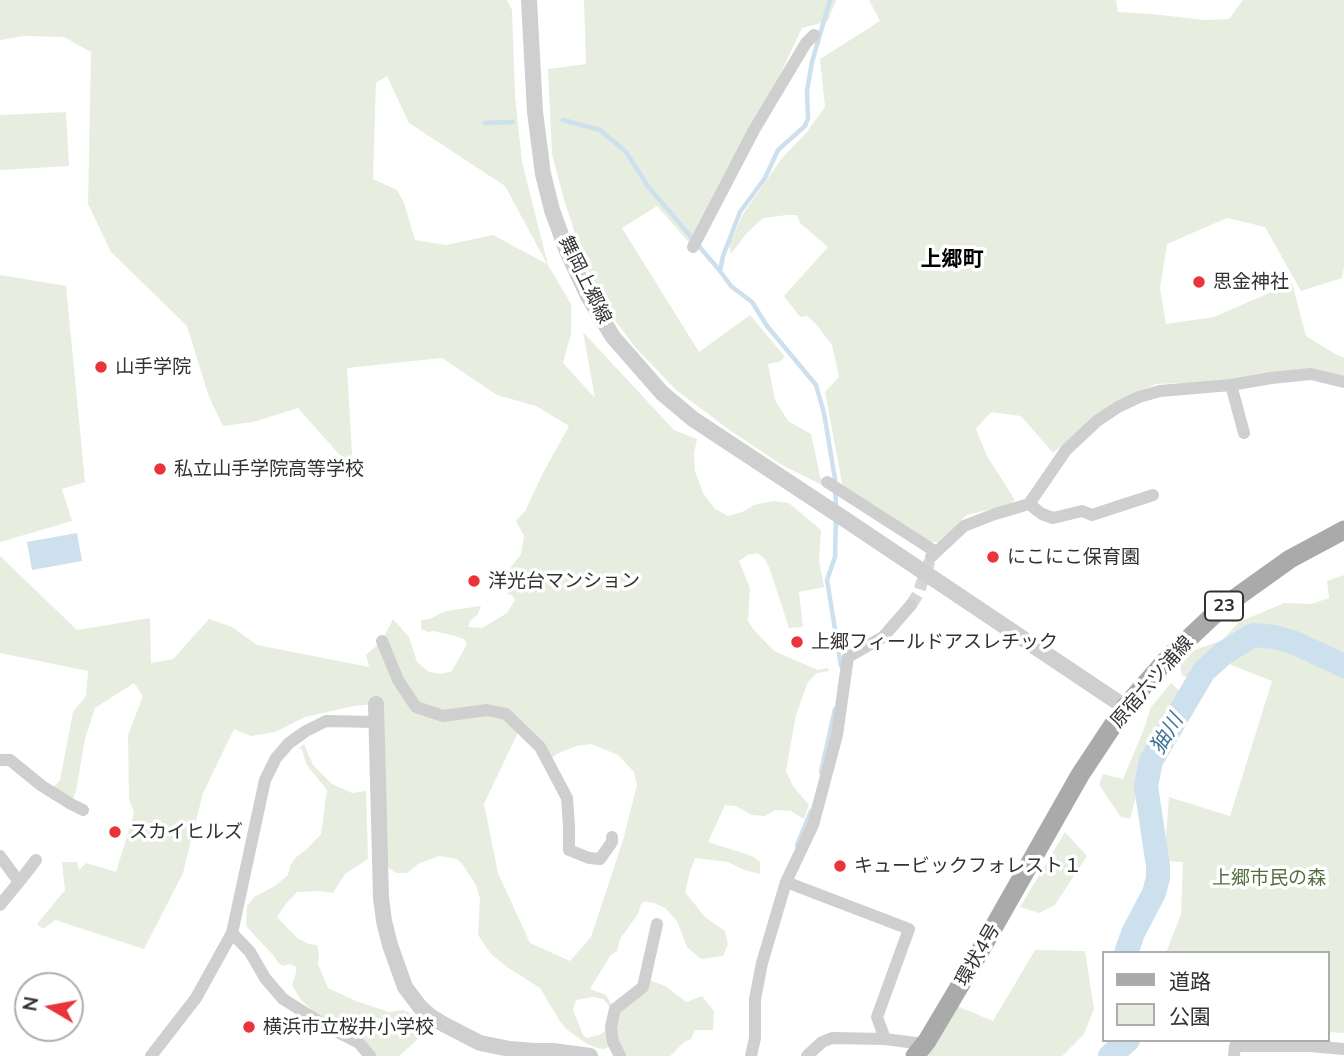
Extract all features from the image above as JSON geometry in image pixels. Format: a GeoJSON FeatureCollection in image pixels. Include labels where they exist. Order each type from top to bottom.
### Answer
{"type":"FeatureCollection","features":[{"type":"Feature","properties":{"kind":"main road","name":"原宿六ツ浦線"},"geometry":{"type":"LineString","coordinates":[[1037,851],[1080,775],[1125,708],[1169,657],[1220,609],[1290,559],[1344,530]]}},
{"type":"Feature","properties":{"kind":"main road","name":"環状4号"},"geometry":{"type":"LineString","coordinates":[[919,1050],[971,967],[1037,851]]}},
{"type":"Feature","properties":{"kind":"street","name":"舞岡上郷線"},"geometry":{"type":"LineString","coordinates":[[529,0],[536,126],[543,174],[567,251],[588,296],[613,337],[662,393],[693,419],[1125,708]]}},
{"type":"Feature","properties":{"kind":"street"},"geometry":{"type":"LineString","coordinates":[[695,242],[754,130],[806,43],[814,35]]}},
{"type":"Feature","properties":{"kind":"street"},"geometry":{"type":"LineString","coordinates":[[827,482],[934,555],[964,526],[1029,504],[1066,450],[1097,421],[1139,397],[1160,391],[1231,385],[1311,373],[1344,382]]}},
{"type":"Feature","properties":{"kind":"street"},"geometry":{"type":"LineString","coordinates":[[1231,385],[1244,433]]}},
{"type":"Feature","properties":{"kind":"street"},"geometry":{"type":"LineString","coordinates":[[1029,504],[1053,518],[1082,511],[1092,515],[1153,495]]}},
{"type":"Feature","properties":{"kind":"street"},"geometry":{"type":"LineString","coordinates":[[751,1056],[755,1038],[755,999],[762,962],[786,882],[813,825],[837,735],[848,657],[883,637],[911,605]]}},
{"type":"Feature","properties":{"kind":"street"},"geometry":{"type":"LineString","coordinates":[[382,641],[398,680],[416,707],[443,716],[487,710],[506,713],[540,747],[567,798],[569,850],[589,858],[600,859],[612,842],[612,837]]}},
{"type":"Feature","properties":{"kind":"street"},"geometry":{"type":"LineString","coordinates":[[376,704],[381,898],[390,946],[405,987],[430,1016],[480,1043],[510,1049],[590,1056]]}},
{"type":"Feature","properties":{"kind":"street"},"geometry":{"type":"LineString","coordinates":[[151,1056],[196,998],[232,933],[265,780],[276,758],[297,737],[326,721],[375,722]]}},
{"type":"Feature","properties":{"kind":"street"},"geometry":{"type":"LineString","coordinates":[[0,760],[10,760],[42,786],[83,810]]}},
{"type":"Feature","properties":{"kind":"street"},"geometry":{"type":"LineString","coordinates":[[0,856],[19,882]]}},
{"type":"Feature","properties":{"kind":"street"},"geometry":{"type":"LineString","coordinates":[[0,905],[36,860]]}},
{"type":"Feature","properties":{"kind":"street"},"geometry":{"type":"LineString","coordinates":[[786,882],[909,929],[877,1017],[885,1039]]}},
{"type":"Feature","properties":{"kind":"street"},"geometry":{"type":"LineString","coordinates":[[620,1056],[613,1042],[611,1027],[615,1009],[643,988],[657,924]]}},
{"type":"Feature","properties":{"kind":"street"},"geometry":{"type":"LineString","coordinates":[[232,933],[250,952],[265,978],[283,999],[359,1043],[370,1056]]}},
{"type":"Feature","properties":{"kind":"street"},"geometry":{"type":"LineString","coordinates":[[807,1056],[822,1042],[832,1038],[885,1039],[919,1050]]}},
{"type":"Feature","properties":{"kind":"street"},"geometry":{"type":"LineString","coordinates":[[1234,1056],[1235,1046],[1309,1051],[1344,1049]]}},
{"type":"Feature","properties":{"kind":"green space"},"geometry":{"type":"Polygon","coordinates":[[[0,0],[507,0],[512,10],[515,95],[522,162],[548,265],[571,304],[571,334],[563,363],[595,398],[583,332],[674,430],[697,439],[695,471],[703,493],[715,509],[728,516],[754,505],[773,501],[789,503],[821,530],[819,561],[824,587],[799,592],[803,627],[789,628],[764,558],[757,553],[739,561],[750,588],[748,621],[754,630],[774,651],[818,670],[828,668],[829,671],[817,673],[808,682],[796,715],[786,771],[793,786],[809,805],[804,819],[791,811],[775,810],[765,816],[752,815],[735,806],[725,805],[708,842],[752,856],[760,862],[760,874],[728,862],[695,858],[685,892],[705,917],[725,931],[728,944],[723,956],[701,959],[687,947],[677,921],[665,908],[645,901],[620,939],[617,951],[610,956],[590,989],[606,995],[615,1009],[645,978],[667,987],[686,1002],[702,996],[714,1011],[713,1030],[695,1030],[691,1039],[670,1056],[620,1056],[611,1046],[604,1049],[587,1044],[561,1023],[540,988],[491,954],[478,935],[480,899],[476,885],[457,859],[439,856],[418,864],[407,873],[396,873],[380,862],[375,704],[305,717],[275,732],[251,736],[234,729],[203,793],[183,873],[144,949],[55,920],[43,929],[37,924],[65,890],[62,862],[77,862],[79,870],[86,863],[116,872],[134,813],[129,798],[128,735],[143,696],[134,683],[95,708],[85,739],[76,791],[71,804],[50,791],[60,780],[73,712],[86,696],[88,671],[0,653],[0,556],[77,630],[150,618],[151,663],[173,659],[209,619],[232,627],[257,645],[369,667],[366,655],[382,641],[393,619],[409,637],[417,662],[429,672],[441,674],[452,671],[467,644],[464,639],[455,636],[421,629],[421,620],[446,611],[481,606],[468,627],[482,628],[507,613],[515,600],[503,585],[509,570],[521,554],[524,536],[516,521],[525,511],[569,426],[536,406],[497,395],[442,358],[347,368],[353,470],[298,408],[253,422],[223,426],[209,397],[187,326],[111,252],[88,204],[91,52],[64,37],[24,36],[0,40],[0,0]],[[387,76],[376,83],[373,179],[397,190],[404,203],[415,240],[446,245],[493,235],[547,264],[505,186],[409,123],[387,76]],[[520,728],[484,804],[498,873],[530,943],[570,961],[591,937],[623,840],[637,785],[634,772],[618,755],[591,744],[576,746],[547,761],[520,728]],[[593,997],[576,1000],[573,1010],[583,1035],[587,1038],[599,1035],[611,1027],[614,1012],[603,999],[593,997]]]}},
{"type":"Feature","properties":{"kind":"green space"},"geometry":{"type":"Polygon","coordinates":[[[584,0],[836,0],[828,21],[802,28],[754,130],[693,247],[657,206],[622,228],[699,352],[750,315],[785,357],[779,362],[768,364],[775,400],[788,421],[811,434],[822,485],[782,465],[676,390],[636,348],[610,314],[585,265],[552,154],[548,69],[586,64],[584,0]]]}},
{"type":"Feature","properties":{"kind":"green space"},"geometry":{"type":"Polygon","coordinates":[[[869,0],[1116,0],[1118,12],[1205,20],[1229,19],[1243,0],[1344,0],[1342,278],[1301,291],[1265,227],[1227,218],[1167,244],[1160,288],[1166,324],[1214,317],[1292,283],[1306,336],[1344,358],[1344,377],[1156,384],[1111,404],[1053,453],[1021,416],[991,412],[976,429],[987,456],[1015,500],[1008,505],[967,515],[938,542],[924,542],[843,488],[825,392],[839,377],[832,345],[807,316],[800,317],[784,296],[828,247],[800,223],[797,215],[763,218],[731,254],[729,245],[743,214],[782,158],[806,133],[825,107],[820,59],[880,21],[869,0]]]}},
{"type":"Feature","properties":{"kind":"green space"},"geometry":{"type":"Polygon","coordinates":[[[66,112],[69,166],[0,170],[0,115],[66,112]]]}},
{"type":"Feature","properties":{"kind":"green space"},"geometry":{"type":"Polygon","coordinates":[[[0,275],[66,286],[85,482],[62,489],[72,521],[0,542],[0,275]]]}},
{"type":"Feature","properties":{"kind":"green space","name":"上郷市民の森"},"geometry":{"type":"Polygon","coordinates":[[[1344,575],[1344,1033],[1330,1032],[1330,951],[1167,951],[1181,914],[1183,862],[1164,861],[1169,797],[1230,816],[1272,681],[1208,656],[1192,681],[1182,675],[1180,665],[1195,650],[1222,640],[1239,622],[1284,603],[1311,604],[1329,598],[1327,581],[1344,575]]]}},
{"type":"Feature","properties":{"kind":"green space"},"geometry":{"type":"Polygon","coordinates":[[[1171,683],[1183,694],[1165,721],[1159,740],[1148,751],[1130,819],[1121,817],[1099,785],[1103,774],[1123,779],[1151,707],[1171,683]]]}},
{"type":"Feature","properties":{"kind":"green space"},"geometry":{"type":"Polygon","coordinates":[[[304,744],[313,765],[332,784],[352,793],[366,791],[368,859],[345,874],[333,893],[297,892],[277,917],[297,938],[317,945],[318,964],[328,988],[389,1012],[403,1010],[413,1014],[427,1031],[399,1056],[370,1056],[312,1010],[300,999],[292,985],[296,967],[279,964],[246,926],[247,906],[254,897],[275,886],[288,875],[295,858],[321,834],[327,790],[306,764],[302,749],[298,749],[304,744]]]}},
{"type":"Feature","properties":{"kind":"green space"},"geometry":{"type":"Polygon","coordinates":[[[1065,832],[1087,856],[1055,905],[1039,913],[1020,907],[1065,832]]]}},
{"type":"Feature","properties":{"kind":"green space"},"geometry":{"type":"Polygon","coordinates":[[[1035,950],[1085,951],[1094,1009],[1084,1034],[1062,1056],[927,1055],[957,1006],[993,1021],[1035,950]]]}},
{"type":"Feature","properties":{"kind":"water"},"geometry":{"type":"Polygon","coordinates":[[[77,533],[82,561],[32,570],[27,542],[77,533]]]}},
{"type":"Feature","properties":{"kind":"waterway"},"geometry":{"type":"LineString","coordinates":[[830,0],[812,62],[807,91],[808,118],[805,126],[778,150],[765,178],[740,212],[720,271],[731,286],[752,302],[767,326],[816,385],[824,413],[835,479],[836,508]]}},
{"type":"Feature","properties":{"kind":"waterway"},"geometry":{"type":"LineString","coordinates":[[563,120],[600,130],[626,152],[647,185],[720,271]]}},
{"type":"Feature","properties":{"kind":"waterway"},"geometry":{"type":"LineString","coordinates":[[485,123],[513,122]]}},
{"type":"Feature","properties":{"kind":"waterway"},"geometry":{"type":"LineString","coordinates":[[836,517],[835,557],[827,580],[841,666]]}},
{"type":"Feature","properties":{"kind":"waterway","name":"㹨川"},"geometry":{"type":"LineString","coordinates":[[1127,951],[1154,893],[1158,878],[1146,786],[1151,761],[1204,671],[1224,653],[1253,635],[1275,637],[1295,643],[1344,666]]}},
{"type":"Feature","properties":{"kind":"waterway"},"geometry":{"type":"LineString","coordinates":[[821,772],[835,709]]}},
{"type":"Feature","properties":{"kind":"waterway"},"geometry":{"type":"LineString","coordinates":[[797,845],[811,811]]}},
{"type":"Feature","properties":{"kind":"waterway","name":"㹨川"},"geometry":{"type":"LineString","coordinates":[[1110,1056],[1126,1042]]}},
{"type":"Feature","properties":{"kind":"tunnel"},"geometry":{"type":"LineString","coordinates":[[911,605],[918,594],[931,557]]}},
{"type":"Feature","properties":{"kind":"place","name":"思金神社"},"geometry":{"type":"Point","coordinates":[1199,282]}},
{"type":"Feature","properties":{"kind":"place","name":"山手学院"},"geometry":{"type":"Point","coordinates":[101,367]}},
{"type":"Feature","properties":{"kind":"place","name":"私立山手学院高等学校"},"geometry":{"type":"Point","coordinates":[160,469]}},
{"type":"Feature","properties":{"kind":"place","name":"にこにこ保育園"},"geometry":{"type":"Point","coordinates":[993,557]}},
{"type":"Feature","properties":{"kind":"place","name":"洋光台マンション"},"geometry":{"type":"Point","coordinates":[474,581]}},
{"type":"Feature","properties":{"kind":"place","name":"上郷フィールドアスレチック"},"geometry":{"type":"Point","coordinates":[797,642]}},
{"type":"Feature","properties":{"kind":"place","name":"スカイヒルズ"},"geometry":{"type":"Point","coordinates":[115,832]}},
{"type":"Feature","properties":{"kind":"place","name":"キュービックフォレスト１"},"geometry":{"type":"Point","coordinates":[840,866]}},
{"type":"Feature","properties":{"kind":"place","name":"横浜市立桜井小学校"},"geometry":{"type":"Point","coordinates":[249,1027]}},
{"type":"Feature","properties":{"kind":"district","name":"上郷町"},"geometry":{"type":"Point","coordinates":[952,260]}}]}
